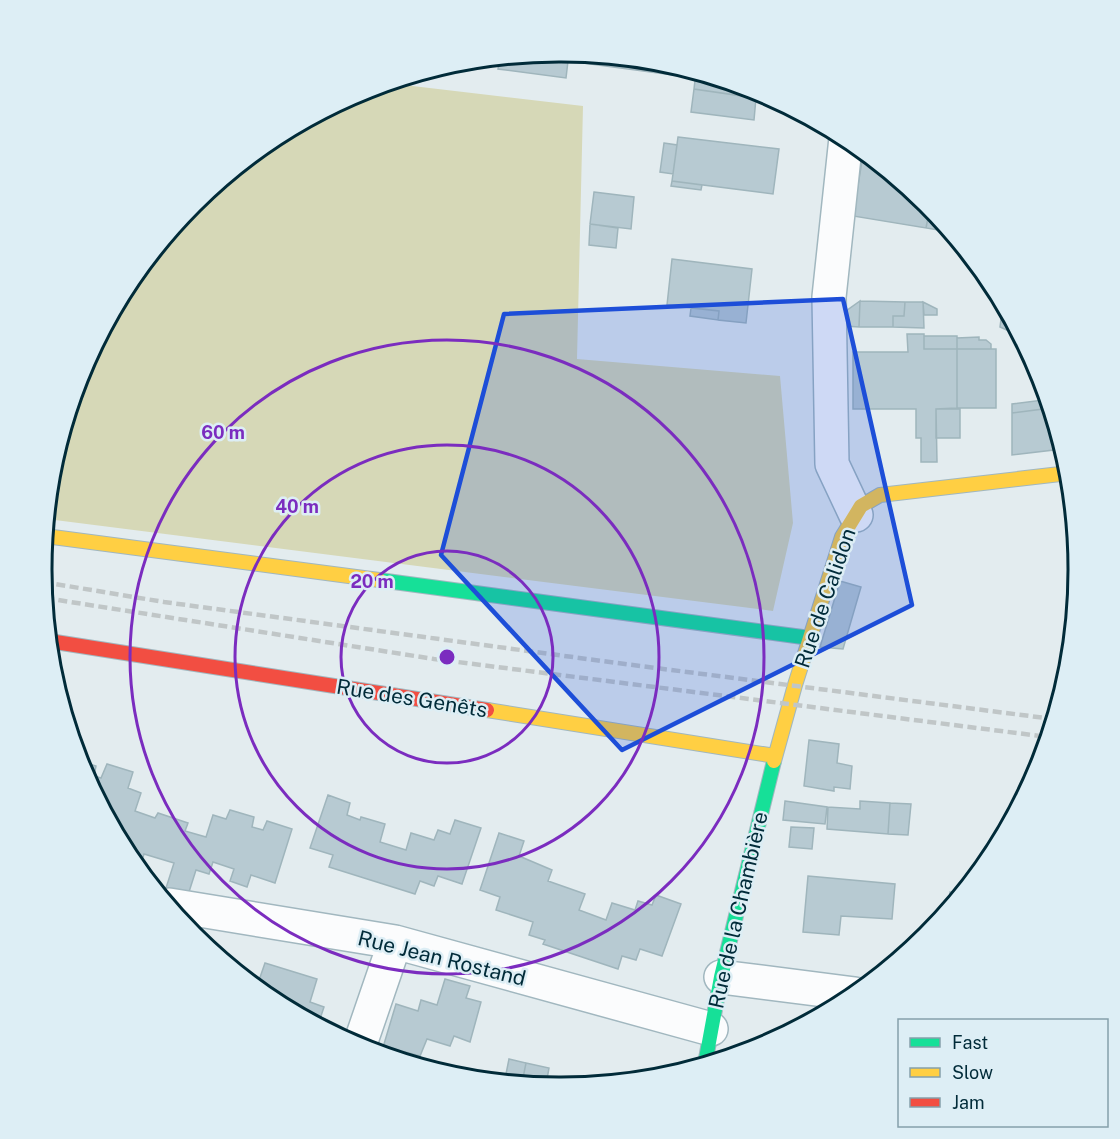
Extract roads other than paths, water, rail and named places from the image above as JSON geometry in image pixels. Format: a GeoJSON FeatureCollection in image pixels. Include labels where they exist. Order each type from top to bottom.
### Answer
{"type":"FeatureCollection","features":[{"type":"Feature","properties":{"kind":"street"},"geometry":{"type":"LineString","coordinates":[[845,150],[829,297],[832,464],[856,515]]}},
{"type":"Feature","properties":{"kind":"street","name":"Rue de Calidon"},"geometry":{"type":"LineString","coordinates":[[775,756],[842,537],[861,506],[880,495],[1059,474]]}},
{"type":"Feature","properties":{"kind":"street"},"geometry":{"type":"LineString","coordinates":[[54,537],[810,638]]}},
{"type":"Feature","properties":{"kind":"street","name":"Rue des Genêts"},"geometry":{"type":"LineString","coordinates":[[58,642],[775,756]]}},
{"type":"Feature","properties":{"kind":"street","name":"Rue de la Chambière"},"geometry":{"type":"LineString","coordinates":[[707,1055],[721,977],[775,756]]}},
{"type":"Feature","properties":{"kind":"street","name":"Rue Jean Rostand"},"geometry":{"type":"LineString","coordinates":[[181,907],[395,942],[711,1029]]}},
{"type":"Feature","properties":{"kind":"street"},"geometry":{"type":"LineString","coordinates":[[363,1037],[395,942]]}},
{"type":"Feature","properties":{"kind":"street"},"geometry":{"type":"LineString","coordinates":[[721,977],[840,992]]}},
{"type":"Feature","properties":{"kind":"railway"},"geometry":{"type":"LineString","coordinates":[[53,584],[164,602],[1045,718]]}},
{"type":"Feature","properties":{"kind":"railway"},"geometry":{"type":"LineString","coordinates":[[54,599],[434,659],[1040,736]]}}]}
